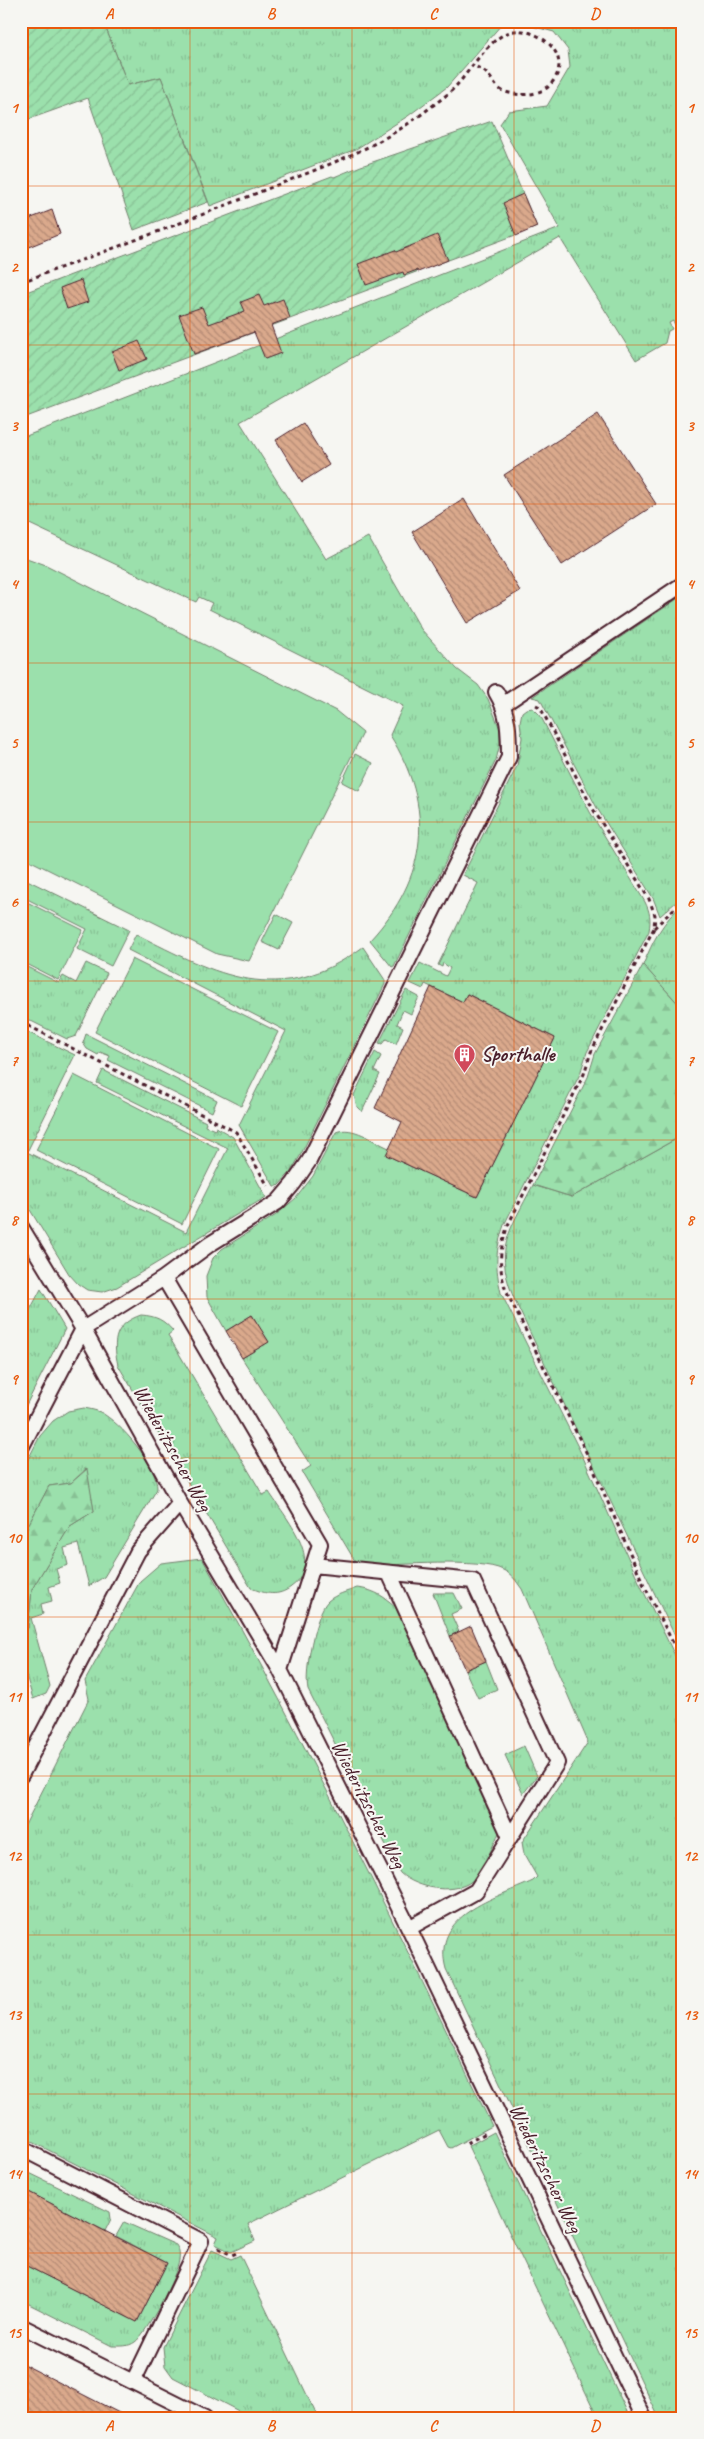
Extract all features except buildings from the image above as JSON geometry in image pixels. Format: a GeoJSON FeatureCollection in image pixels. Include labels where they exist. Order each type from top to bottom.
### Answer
{"type":"FeatureCollection","features":[{"type":"Feature","properties":{"kind":"lane"},"geometry":{"type":"LineString","coordinates":[[504,704],[683,584]]}},
{"type":"Feature","properties":{"kind":"lane"},"geometry":{"type":"LineString","coordinates":[[21,1448],[82,1329],[164,1278],[210,1244],[278,1202],[309,1161],[509,757],[510,729],[504,704],[496,692]]}},
{"type":"Feature","properties":{"kind":"lane","name":"Wiederitzscher Weg"},"geometry":{"type":"LineString","coordinates":[[21,1227],[82,1329],[180,1502],[280,1670],[409,1928],[644,2418]]}},
{"type":"Feature","properties":{"kind":"lane"},"geometry":{"type":"LineString","coordinates":[[164,1278],[320,1544],[280,1670]]}},
{"type":"Feature","properties":{"kind":"lane"},"geometry":{"type":"LineString","coordinates":[[21,1775],[138,1551],[180,1502]]}},
{"type":"Feature","properties":{"kind":"lane"},"geometry":{"type":"LineString","coordinates":[[313,1565],[473,1581],[557,1763],[476,1891],[409,1928]]}},
{"type":"Feature","properties":{"kind":"lane"},"geometry":{"type":"LineString","coordinates":[[389,1573],[510,1837]]}},
{"type":"Feature","properties":{"kind":"lane"},"geometry":{"type":"LineString","coordinates":[[21,2148],[201,2241],[133,2382]]}},
{"type":"Feature","properties":{"kind":"lane"},"geometry":{"type":"LineString","coordinates":[[21,2326],[205,2418]]}},
{"type":"Feature","properties":{"kind":"path"},"geometry":{"type":"LineString","coordinates":[[21,282],[160,232],[360,152],[418,117],[455,87],[473,65],[488,48],[504,34],[519,30],[537,34],[552,45],[560,63],[554,81],[541,92],[522,94],[501,90],[487,73],[473,65]]}},
{"type":"Feature","properties":{"kind":"path"},"geometry":{"type":"LineString","coordinates":[[504,704],[532,702],[540,707],[593,809],[649,899],[655,915],[654,928]]}},
{"type":"Feature","properties":{"kind":"path"},"geometry":{"type":"LineString","coordinates":[[683,900],[654,928],[591,1052],[584,1074],[508,1225],[501,1245],[499,1269],[506,1291],[586,1452],[643,1582],[683,1663]]}},
{"type":"Feature","properties":{"kind":"path"},"geometry":{"type":"LineString","coordinates":[[21,1022],[236,1132],[278,1202]]}},
{"type":"Feature","properties":{"kind":"green space"},"geometry":{"type":"Polygon","coordinates":[[[21,21],[103,21],[128,85],[161,77],[208,202],[134,230],[88,98],[21,122],[21,21]]]}},
{"type":"Feature","properties":{"kind":"green space"},"geometry":{"type":"Polygon","coordinates":[[[103,21],[683,21],[683,327],[676,327],[673,321],[669,323],[672,329],[668,331],[665,343],[636,360],[560,238],[240,422],[326,559],[368,537],[421,629],[457,669],[478,685],[488,699],[500,729],[500,744],[496,760],[392,967],[370,940],[390,916],[404,891],[414,866],[419,841],[419,815],[414,789],[404,762],[390,735],[403,706],[209,609],[212,603],[199,597],[196,602],[21,520],[21,438],[560,228],[500,124],[509,111],[547,106],[570,67],[568,50],[554,32],[528,25],[502,24],[447,87],[408,116],[356,149],[210,206],[161,77],[128,85],[103,21]]]}},
{"type":"Feature","properties":{"kind":"green space"},"geometry":{"type":"Polygon","coordinates":[[[492,121],[537,227],[21,419],[21,294],[332,176],[334,177],[492,121]]]}},
{"type":"Feature","properties":{"kind":"green space"},"geometry":{"type":"Polygon","coordinates":[[[21,556],[46,565],[336,711],[363,733],[249,961],[217,954],[21,856],[21,556]]]}},
{"type":"Feature","properties":{"kind":"green space"},"geometry":{"type":"Polygon","coordinates":[[[683,595],[683,896],[660,916],[653,898],[597,808],[540,699],[532,697],[683,595]]]}},
{"type":"Feature","properties":{"kind":"green space"},"geometry":{"type":"Polygon","coordinates":[[[533,708],[540,715],[590,812],[645,902],[650,919],[649,931],[587,1052],[580,1074],[504,1225],[499,1243],[497,1266],[501,1293],[582,1455],[640,1584],[683,1672],[683,2418],[659,2418],[446,1969],[444,1950],[448,1935],[457,1922],[469,1911],[484,1902],[533,1881],[537,1877],[524,1854],[522,1842],[588,1742],[522,1589],[509,1574],[492,1566],[476,1564],[438,1563],[367,1566],[355,1561],[302,1472],[311,1466],[242,1358],[268,1342],[252,1315],[226,1331],[207,1297],[206,1276],[213,1258],[222,1249],[276,1215],[296,1198],[313,1176],[336,1132],[343,1130],[363,1135],[389,1148],[386,1155],[477,1197],[555,1038],[467,994],[463,1002],[425,984],[423,989],[410,983],[420,963],[446,976],[450,968],[443,963],[442,967],[438,965],[478,883],[463,875],[517,766],[522,738],[520,722],[522,712],[533,708]]]}},
{"type":"Feature","properties":{"kind":"green space"},"geometry":{"type":"Polygon","coordinates":[[[355,754],[373,763],[359,791],[342,782],[355,754]]]}},
{"type":"Feature","properties":{"kind":"green space"},"geometry":{"type":"Polygon","coordinates":[[[21,877],[129,930],[111,966],[77,949],[87,929],[21,896],[21,877]]]}},
{"type":"Feature","properties":{"kind":"green space"},"geometry":{"type":"Polygon","coordinates":[[[21,899],[83,930],[58,980],[21,961],[21,899]]]}},
{"type":"Feature","properties":{"kind":"green space"},"geometry":{"type":"Polygon","coordinates":[[[683,904],[683,1009],[643,965],[659,932],[669,918],[683,904]]]}},
{"type":"Feature","properties":{"kind":"green space"},"geometry":{"type":"Polygon","coordinates":[[[276,914],[293,923],[279,950],[262,942],[276,914]]]}},
{"type":"Feature","properties":{"kind":"green space"},"geometry":{"type":"Polygon","coordinates":[[[136,934],[194,962],[221,972],[248,979],[276,981],[303,977],[332,966],[363,947],[385,980],[385,984],[300,1156],[290,1173],[278,1186],[274,1186],[239,1125],[286,1031],[128,950],[136,934]]]}},
{"type":"Feature","properties":{"kind":"green space"},"geometry":{"type":"Polygon","coordinates":[[[132,959],[278,1032],[241,1106],[95,1032],[132,959]]]}},
{"type":"Feature","properties":{"kind":"green space"},"geometry":{"type":"Polygon","coordinates":[[[86,963],[107,973],[76,1036],[67,1039],[21,1016],[21,964],[59,983],[63,976],[76,983],[86,963]]]}},
{"type":"Feature","properties":{"kind":"green space"},"geometry":{"type":"Polygon","coordinates":[[[643,965],[683,1009],[683,1135],[572,1197],[533,1185],[588,1077],[595,1054],[643,965]]]}},
{"type":"Feature","properties":{"kind":"green space"},"geometry":{"type":"Polygon","coordinates":[[[406,990],[419,997],[411,1014],[403,1010],[397,1024],[403,1027],[396,1044],[386,1039],[382,1044],[379,1043],[406,990]]]}},
{"type":"Feature","properties":{"kind":"green space"},"geometry":{"type":"Polygon","coordinates":[[[21,1029],[75,1055],[27,1152],[186,1232],[228,1148],[97,1083],[103,1070],[206,1122],[205,1126],[215,1130],[216,1127],[233,1137],[266,1197],[117,1287],[102,1292],[87,1290],[78,1284],[69,1274],[21,1195],[21,1029]]]}},
{"type":"Feature","properties":{"kind":"green space"},"geometry":{"type":"Polygon","coordinates":[[[86,1034],[217,1100],[212,1112],[108,1060],[110,1056],[100,1052],[98,1055],[87,1049],[83,1043],[86,1034]]]}},
{"type":"Feature","properties":{"kind":"green space"},"geometry":{"type":"Polygon","coordinates":[[[375,1052],[381,1056],[374,1071],[380,1074],[362,1112],[357,1107],[354,1095],[375,1052]]]}},
{"type":"Feature","properties":{"kind":"green space"},"geometry":{"type":"Polygon","coordinates":[[[74,1075],[219,1149],[182,1224],[36,1150],[74,1075]]]}},
{"type":"Feature","properties":{"kind":"green space"},"geometry":{"type":"Polygon","coordinates":[[[683,1135],[683,1653],[516,1303],[505,1269],[505,1255],[506,1242],[511,1229],[533,1185],[572,1197],[683,1135]]]}},
{"type":"Feature","properties":{"kind":"green space"},"geometry":{"type":"Polygon","coordinates":[[[41,1289],[65,1329],[21,1415],[21,1327],[41,1289]]]}},
{"type":"Feature","properties":{"kind":"green space"},"geometry":{"type":"Polygon","coordinates":[[[141,1315],[159,1319],[173,1331],[168,1335],[263,1495],[269,1492],[292,1526],[304,1553],[305,1565],[301,1577],[286,1590],[272,1594],[251,1588],[118,1365],[115,1348],[117,1334],[126,1323],[141,1315]]]}},
{"type":"Feature","properties":{"kind":"green space"},"geometry":{"type":"Polygon","coordinates":[[[84,1408],[100,1412],[108,1417],[127,1435],[145,1457],[156,1479],[157,1489],[104,1577],[89,1586],[78,1544],[64,1548],[68,1565],[56,1569],[60,1583],[49,1587],[52,1601],[41,1604],[43,1614],[31,1618],[50,1686],[46,1694],[33,1699],[21,1658],[21,1636],[28,1628],[32,1589],[70,1526],[94,1511],[86,1469],[71,1483],[49,1486],[21,1539],[21,1473],[40,1436],[53,1421],[68,1411],[84,1408]]]}},
{"type":"Feature","properties":{"kind":"green space"},"geometry":{"type":"Polygon","coordinates":[[[87,1469],[94,1511],[70,1526],[32,1589],[28,1628],[21,1636],[21,1539],[49,1486],[71,1483],[87,1469]]]}},
{"type":"Feature","properties":{"kind":"green space"},"geometry":{"type":"Polygon","coordinates":[[[202,1558],[316,1769],[423,1982],[492,2126],[451,2148],[448,2147],[439,2130],[248,2224],[255,2241],[231,2252],[215,2244],[218,2237],[21,2136],[21,1833],[89,1699],[85,1681],[140,1581],[161,1563],[202,1558]]]}},
{"type":"Feature","properties":{"kind":"green space"},"geometry":{"type":"Polygon","coordinates":[[[357,1588],[381,1596],[401,1612],[500,1831],[479,1873],[469,1883],[459,1887],[449,1889],[427,1887],[407,1879],[400,1873],[308,1690],[309,1657],[315,1630],[323,1608],[334,1597],[357,1588]]]}},
{"type":"Feature","properties":{"kind":"green space"},"geometry":{"type":"Polygon","coordinates":[[[433,1593],[454,1593],[462,1609],[451,1614],[459,1632],[450,1636],[433,1593]]]}},
{"type":"Feature","properties":{"kind":"green space"},"geometry":{"type":"Polygon","coordinates":[[[486,1661],[497,1689],[478,1698],[465,1670],[486,1661]]]}},
{"type":"Feature","properties":{"kind":"green space"},"geometry":{"type":"Polygon","coordinates":[[[524,1746],[537,1776],[523,1794],[505,1755],[524,1746]]]}},
{"type":"Feature","properties":{"kind":"green space"},"geometry":{"type":"Polygon","coordinates":[[[494,2132],[630,2418],[598,2418],[468,2146],[494,2132]]]}},
{"type":"Feature","properties":{"kind":"green space"},"geometry":{"type":"Polygon","coordinates":[[[21,2169],[110,2212],[111,2219],[105,2231],[21,2188],[21,2169]]]}},
{"type":"Feature","properties":{"kind":"green space"},"geometry":{"type":"Polygon","coordinates":[[[124,2222],[176,2245],[179,2250],[179,2260],[168,2290],[153,2317],[135,2342],[127,2345],[112,2346],[21,2300],[21,2263],[137,2322],[167,2263],[116,2236],[124,2222]]]}},
{"type":"Feature","properties":{"kind":"green space"},"geometry":{"type":"Polygon","coordinates":[[[212,2250],[231,2259],[240,2255],[318,2418],[252,2418],[173,2377],[165,2366],[163,2347],[212,2250]]]}},
{"type":"Feature","properties":{"kind":"place","name":"Sporthalle"},"geometry":{"type":"Point","coordinates":[465,1073]}}]}
